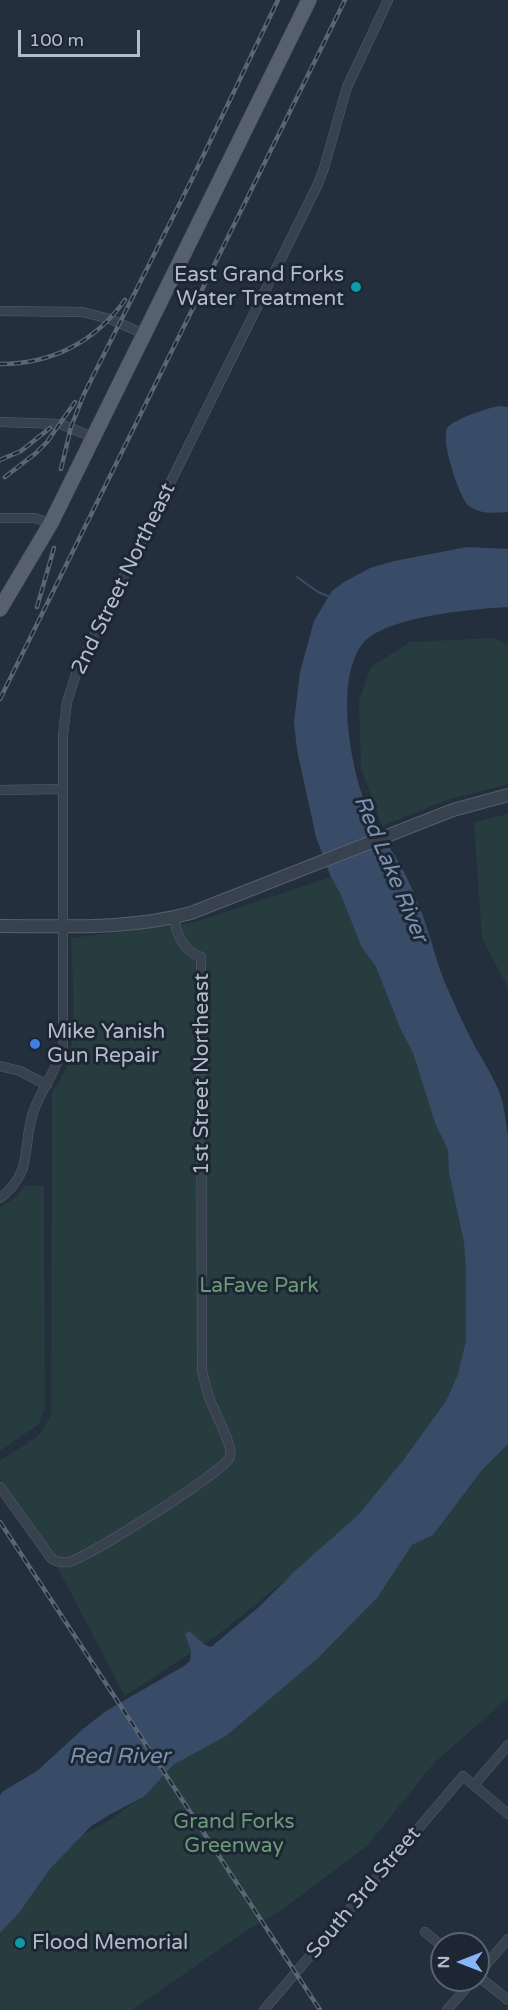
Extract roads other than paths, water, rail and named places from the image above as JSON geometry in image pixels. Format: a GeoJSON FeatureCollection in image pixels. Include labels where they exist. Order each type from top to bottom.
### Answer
{"type":"FeatureCollection","features":[{"type":"Feature","properties":{"kind":"main road"},"geometry":{"type":"LineString","coordinates":[[0,609],[51,523],[309,0]]}},
{"type":"Feature","properties":{"kind":"street","name":"2nd Street Northeast"},"geometry":{"type":"LineString","coordinates":[[0,1198],[9,1191],[22,1173],[31,1119],[38,1100],[58,1063],[63,1047],[64,719],[71,687],[318,184],[347,87],[388,0]]}},
{"type":"Feature","properties":{"kind":"street"},"geometry":{"type":"LineString","coordinates":[[0,310],[82,312],[110,318],[144,334]]}},
{"type":"Feature","properties":{"kind":"street"},"geometry":{"type":"LineString","coordinates":[[0,422],[60,424],[93,437]]}},
{"type":"Feature","properties":{"kind":"street"},"geometry":{"type":"LineString","coordinates":[[0,518],[34,518],[51,523]]}},
{"type":"Feature","properties":{"kind":"street"},"geometry":{"type":"LineString","coordinates":[[0,790],[63,789]]}},
{"type":"Feature","properties":{"kind":"street"},"geometry":{"type":"LineString","coordinates":[[0,926],[124,925],[191,913],[453,810],[507,795]]}},
{"type":"Feature","properties":{"kind":"street","name":"1st Street Northeast"},"geometry":{"type":"LineString","coordinates":[[0,1487],[51,1558],[54,1561],[66,1562],[85,1555],[177,1498],[223,1466],[231,1454],[208,1394],[202,1370],[201,957],[193,954],[183,943],[175,926],[174,917]]}},
{"type":"Feature","properties":{"kind":"street"},"geometry":{"type":"LineString","coordinates":[[0,1066],[20,1071],[47,1085]]}},
{"type":"Feature","properties":{"kind":"street"},"geometry":{"type":"LineString","coordinates":[[508,1745],[474,1785],[508,1814]]}},
{"type":"Feature","properties":{"kind":"street","name":"South 3rd Street"},"geometry":{"type":"LineString","coordinates":[[264,2010],[463,1776],[474,1785]]}},
{"type":"Feature","properties":{"kind":"street"},"geometry":{"type":"LineString","coordinates":[[425,1932],[430,1936]]}},
{"type":"Feature","properties":{"kind":"street"},"geometry":{"type":"LineString","coordinates":[[490,1961],[508,1939]]}},
{"type":"Feature","properties":{"kind":"street"},"geometry":{"type":"LineString","coordinates":[[490,1985],[508,2000]]}},
{"type":"Feature","properties":{"kind":"street"},"geometry":{"type":"LineString","coordinates":[[447,2010],[463,1992]]}},
{"type":"Feature","properties":{"kind":"water"},"geometry":{"type":"Polygon","coordinates":[[[499,406],[508,407],[508,512],[487,513],[473,508],[464,500],[448,455],[446,433],[448,427],[457,421],[479,411],[499,406]]]}},
{"type":"Feature","properties":{"kind":"water"},"geometry":{"type":"Polygon","coordinates":[[[467,547],[508,549],[508,607],[411,620],[376,633],[364,642],[355,657],[349,676],[348,722],[350,745],[366,805],[410,884],[425,921],[445,983],[470,1037],[495,1082],[504,1107],[508,1137],[508,1444],[482,1470],[433,1535],[412,1545],[377,1598],[316,1660],[226,1736],[173,1765],[145,1796],[90,1827],[50,1869],[19,1913],[0,1933],[0,1796],[2,1792],[37,1771],[106,1711],[190,1661],[191,1651],[185,1634],[189,1631],[205,1645],[211,1647],[260,1606],[296,1570],[358,1515],[404,1459],[446,1401],[458,1374],[466,1340],[466,1271],[464,1243],[449,1173],[448,1150],[435,1123],[413,1053],[400,1028],[376,967],[361,946],[316,837],[297,750],[294,722],[300,672],[314,621],[332,591],[370,568],[467,547]]]}},
{"type":"Feature","properties":{"kind":"waterway"},"geometry":{"type":"LineString","coordinates":[[297,577],[318,592],[330,597]]}},
{"type":"Feature","properties":{"kind":"railway"},"geometry":{"type":"LineString","coordinates":[[61,469],[71,427],[84,394],[192,179],[278,0]]}},
{"type":"Feature","properties":{"kind":"railway"},"geometry":{"type":"LineString","coordinates":[[0,699],[345,0]]}},
{"type":"Feature","properties":{"kind":"railway"},"geometry":{"type":"LineString","coordinates":[[0,364],[37,360],[71,348],[100,328],[125,300]]}},
{"type":"Feature","properties":{"kind":"railway"},"geometry":{"type":"LineString","coordinates":[[5,477],[47,442],[75,402]]}},
{"type":"Feature","properties":{"kind":"railway"},"geometry":{"type":"LineString","coordinates":[[0,460],[21,451],[50,428]]}},
{"type":"Feature","properties":{"kind":"railway"},"geometry":{"type":"LineString","coordinates":[[37,607],[54,548]]}},
{"type":"Feature","properties":{"kind":"railway"},"geometry":{"type":"LineString","coordinates":[[0,1522],[320,2010]]}},
{"type":"Feature","properties":{"kind":"place","name":"East Grand Forks Water Treatment"},"geometry":{"type":"Point","coordinates":[356,287]}},
{"type":"Feature","properties":{"kind":"place","name":"Mike Yanish Gun Repair"},"geometry":{"type":"Point","coordinates":[35,1044]}},
{"type":"Feature","properties":{"kind":"place","name":"Flood Memorial"},"geometry":{"type":"Point","coordinates":[20,1943]}},
{"type":"Feature","properties":{"kind":"water label","name":"Red Lake River"},"geometry":{"type":"Point","coordinates":[390,869]}},
{"type":"Feature","properties":{"kind":"water label","name":"Red River"},"geometry":{"type":"Point","coordinates":[119,1757]}},
{"type":"Feature","properties":{"kind":"park label","name":"LaFave Park"},"geometry":{"type":"Point","coordinates":[259,1286]}},
{"type":"Feature","properties":{"kind":"park label","name":"Grand Forks Greenway"},"geometry":{"type":"Point","coordinates":[234,1834]}}]}
